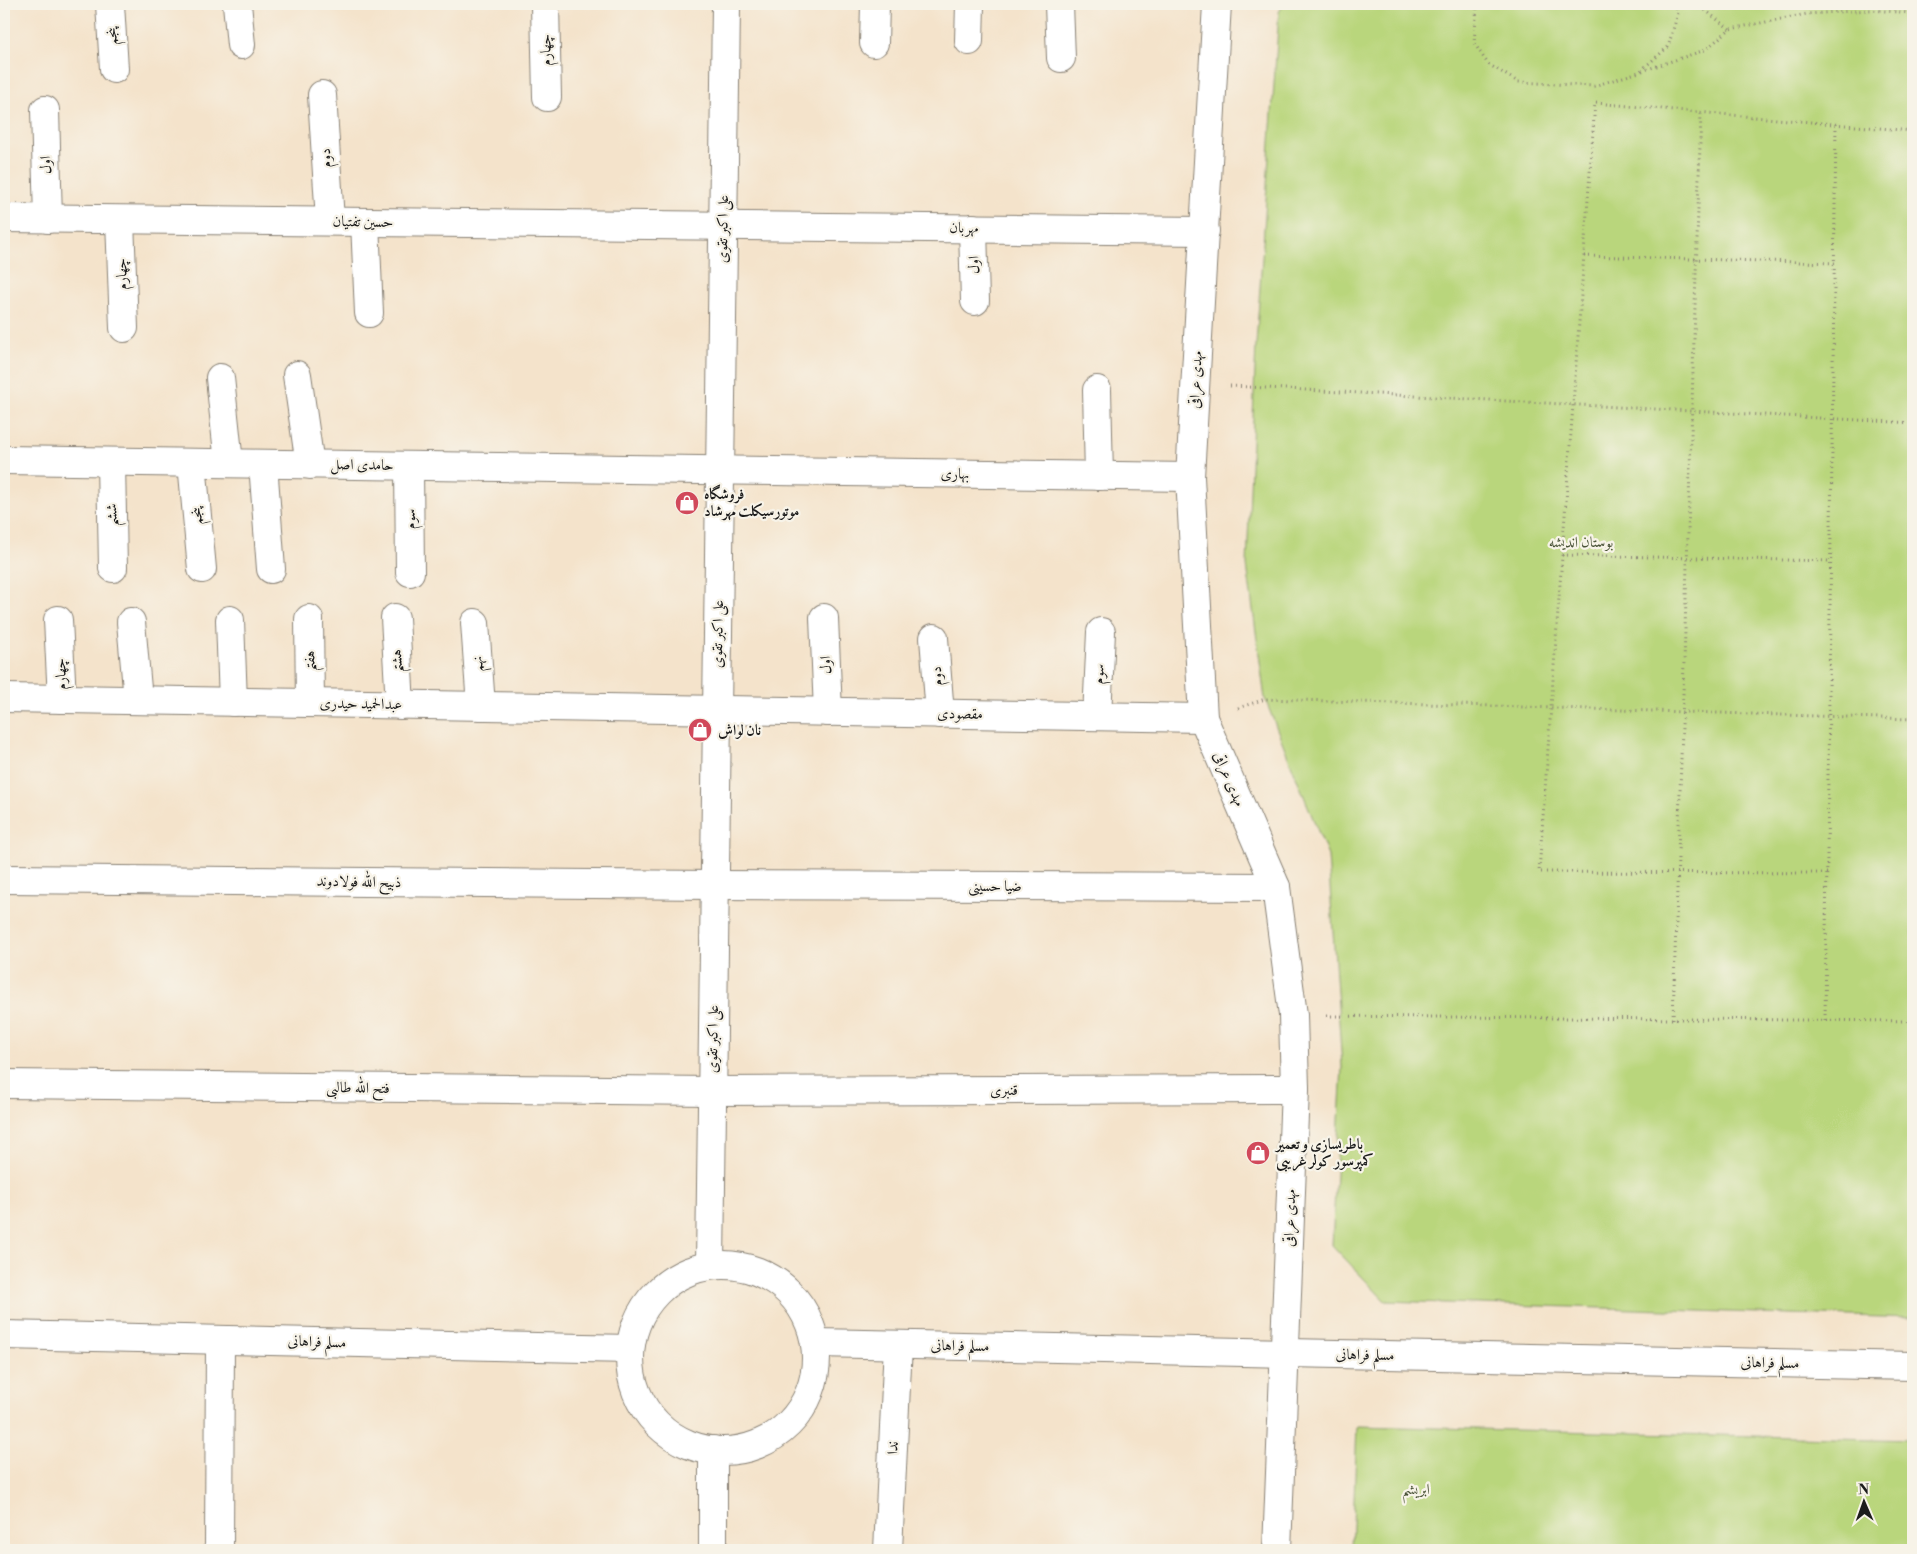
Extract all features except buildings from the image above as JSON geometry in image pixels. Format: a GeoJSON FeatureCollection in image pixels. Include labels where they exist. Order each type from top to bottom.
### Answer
{"type":"FeatureCollection","features":[{"type":"Feature","properties":{"kind":"street","name":"پنجم"},"geometry":{"type":"LineString","coordinates":[[110,4],[114,69]]}},
{"type":"Feature","properties":{"kind":"street"},"geometry":{"type":"LineString","coordinates":[[237,4],[241,45]]}},
{"type":"Feature","properties":{"kind":"street","name":"چهارم"},"geometry":{"type":"LineString","coordinates":[[546,4],[547,97]]}},
{"type":"Feature","properties":{"kind":"street","name":"علی اکبر تقوی"},"geometry":{"type":"LineString","coordinates":[[710,1265],[726,4]]}},
{"type":"Feature","properties":{"kind":"street"},"geometry":{"type":"LineString","coordinates":[[874,4],[874,43]]}},
{"type":"Feature","properties":{"kind":"street"},"geometry":{"type":"LineString","coordinates":[[969,41],[970,4]]}},
{"type":"Feature","properties":{"kind":"street"},"geometry":{"type":"LineString","coordinates":[[1059,4],[1061,58]]}},
{"type":"Feature","properties":{"kind":"street","name":"مهدی عراقی"},"geometry":{"type":"LineString","coordinates":[[1217,4],[1190,477],[1203,718],[1276,887],[1293,1015],[1295,1089],[1277,1550]]}},
{"type":"Feature","properties":{"kind":"street","name":"دوم"},"geometry":{"type":"LineString","coordinates":[[322,95],[330,222]]}},
{"type":"Feature","properties":{"kind":"street","name":"اول"},"geometry":{"type":"LineString","coordinates":[[44,110],[48,219]]}},
{"type":"Feature","properties":{"kind":"street","name":"حسین تفتیان"},"geometry":{"type":"LineString","coordinates":[[4,218],[722,226]]}},
{"type":"Feature","properties":{"kind":"street","name":"چهارم"},"geometry":{"type":"LineString","coordinates":[[120,220],[124,328]]}},
{"type":"Feature","properties":{"kind":"street"},"geometry":{"type":"LineString","coordinates":[[364,222],[369,313]]}},
{"type":"Feature","properties":{"kind":"street","name":"مهربان"},"geometry":{"type":"LineString","coordinates":[[722,226],[1205,231]]}},
{"type":"Feature","properties":{"kind":"street","name":"اول"},"geometry":{"type":"LineString","coordinates":[[973,228],[975,301]]}},
{"type":"Feature","properties":{"kind":"street"},"geometry":{"type":"LineString","coordinates":[[297,375],[310,464]]}},
{"type":"Feature","properties":{"kind":"street"},"geometry":{"type":"LineString","coordinates":[[220,378],[228,464]]}},
{"type":"Feature","properties":{"kind":"street"},"geometry":{"type":"LineString","coordinates":[[1097,390],[1099,476]]}},
{"type":"Feature","properties":{"kind":"street","name":"حامدی اصل"},"geometry":{"type":"LineString","coordinates":[[4,460],[720,470]]}},
{"type":"Feature","properties":{"kind":"street","name":"ششم"},"geometry":{"type":"LineString","coordinates":[[111,462],[113,568]]}},
{"type":"Feature","properties":{"kind":"street","name":"پنجم"},"geometry":{"type":"LineString","coordinates":[[192,463],[202,569]]}},
{"type":"Feature","properties":{"kind":"street"},"geometry":{"type":"LineString","coordinates":[[263,464],[271,569]]}},
{"type":"Feature","properties":{"kind":"street","name":"سوم"},"geometry":{"type":"LineString","coordinates":[[409,466],[410,572]]}},
{"type":"Feature","properties":{"kind":"street","name":"بهاری"},"geometry":{"type":"LineString","coordinates":[[720,470],[1190,477]]}},
{"type":"Feature","properties":{"kind":"street","name":"هشتم"},"geometry":{"type":"LineString","coordinates":[[395,618],[400,704]]}},
{"type":"Feature","properties":{"kind":"street","name":"اول"},"geometry":{"type":"LineString","coordinates":[[824,618],[828,712]]}},
{"type":"Feature","properties":{"kind":"street","name":"هفتم"},"geometry":{"type":"LineString","coordinates":[[309,619],[310,703]]}},
{"type":"Feature","properties":{"kind":"street","name":"چهارم"},"geometry":{"type":"LineString","coordinates":[[58,620],[62,699]]}},
{"type":"Feature","properties":{"kind":"street"},"geometry":{"type":"LineString","coordinates":[[230,620],[233,702]]}},
{"type":"Feature","properties":{"kind":"street"},"geometry":{"type":"LineString","coordinates":[[131,622],[138,700]]}},
{"type":"Feature","properties":{"kind":"street","name":"نهم"},"geometry":{"type":"LineString","coordinates":[[475,623],[481,706]]}},
{"type":"Feature","properties":{"kind":"street","name":"سوم"},"geometry":{"type":"LineString","coordinates":[[1097,716],[1102,632]]}},
{"type":"Feature","properties":{"kind":"street","name":"دوم"},"geometry":{"type":"LineString","coordinates":[[934,638],[940,714]]}},
{"type":"Feature","properties":{"kind":"street","name":"عبدالحمید حیدری"},"geometry":{"type":"LineString","coordinates":[[4,698],[718,710]]}},
{"type":"Feature","properties":{"kind":"street","name":"مقصودی"},"geometry":{"type":"LineString","coordinates":[[718,710],[1203,718]]}},
{"type":"Feature","properties":{"kind":"street","name":"ذبیح الله فولادوند"},"geometry":{"type":"LineString","coordinates":[[4,879],[715,886]]}},
{"type":"Feature","properties":{"kind":"street","name":"ضیا حسینی"},"geometry":{"type":"LineString","coordinates":[[715,886],[1276,887]]}},
{"type":"Feature","properties":{"kind":"street","name":"فتح الله طالبی"},"geometry":{"type":"LineString","coordinates":[[4,1084],[713,1091]]}},
{"type":"Feature","properties":{"kind":"street","name":"قنبری"},"geometry":{"type":"LineString","coordinates":[[713,1091],[1295,1089]]}},
{"type":"Feature","properties":{"kind":"street"},"geometry":{"type":"LineString","coordinates":[[710,1265],[740,1265],[767,1275],[782,1286],[790,1292],[807,1315],[816,1343],[816,1371],[808,1398],[791,1422],[769,1439],[742,1449],[713,1450],[685,1443],[661,1427],[642,1405],[632,1378],[630,1349],[638,1319],[656,1293],[680,1274],[710,1265]]}},
{"type":"Feature","properties":{"kind":"street","name":"مسلم فراهانی"},"geometry":{"type":"LineString","coordinates":[[4,1335],[630,1349]]}},
{"type":"Feature","properties":{"kind":"street"},"geometry":{"type":"LineString","coordinates":[[219,1550],[220,1340]]}},
{"type":"Feature","properties":{"kind":"street","name":"مسلم فراهانی"},"geometry":{"type":"LineString","coordinates":[[816,1343],[1913,1366]]}},
{"type":"Feature","properties":{"kind":"street","name":"ندا"},"geometry":{"type":"LineString","coordinates":[[888,1550],[898,1345]]}},
{"type":"Feature","properties":{"kind":"street"},"geometry":{"type":"LineString","coordinates":[[713,1450],[713,1550]]}},
{"type":"Feature","properties":{"kind":"path"},"geometry":{"type":"LineString","coordinates":[[1477,4],[1474,43],[1488,64],[1518,82],[1594,86],[1705,50],[1730,29],[1807,14],[1870,10],[1913,12]]}},
{"type":"Feature","properties":{"kind":"path"},"geometry":{"type":"LineString","coordinates":[[1639,72],[1668,47],[1678,13],[1675,4]]}},
{"type":"Feature","properties":{"kind":"path"},"geometry":{"type":"LineString","coordinates":[[1697,4],[1730,29]]}},
{"type":"Feature","properties":{"kind":"path"},"geometry":{"type":"LineString","coordinates":[[1827,874],[1539,872],[1595,103],[1913,131]]}},
{"type":"Feature","properties":{"kind":"path"},"geometry":{"type":"LineString","coordinates":[[1673,1019],[1700,112]]}},
{"type":"Feature","properties":{"kind":"path"},"geometry":{"type":"LineString","coordinates":[[1825,1020],[1836,124]]}},
{"type":"Feature","properties":{"kind":"path"},"geometry":{"type":"LineString","coordinates":[[1584,256],[1835,263]]}},
{"type":"Feature","properties":{"kind":"path"},"geometry":{"type":"LineString","coordinates":[[1196,384],[1913,423]]}},
{"type":"Feature","properties":{"kind":"path"},"geometry":{"type":"LineString","coordinates":[[1562,554],[1831,561]]}},
{"type":"Feature","properties":{"kind":"path"},"geometry":{"type":"LineString","coordinates":[[1203,718],[1265,699],[1913,719]]}},
{"type":"Feature","properties":{"kind":"path"},"geometry":{"type":"LineString","coordinates":[[1293,1015],[1913,1021]]}},
{"type":"Feature","properties":{"kind":"green space","name":"بوستان اندیشه"},"geometry":{"type":"Polygon","coordinates":[[[1284,4],[1913,4],[1913,1318],[1385,1301],[1332,1245],[1342,1067],[1328,856],[1265,699],[1247,565],[1256,345],[1279,12],[1284,4]]]}},
{"type":"Feature","properties":{"kind":"green space","name":"ابریشم"},"geometry":{"type":"Polygon","coordinates":[[[1357,1426],[1913,1440],[1913,1550],[1352,1550],[1357,1426]]]}},
{"type":"Feature","properties":{"kind":"place","name":"فروشگاه موتورسیکلت مهرشاد"},"geometry":{"type":"Point","coordinates":[687,503]}},
{"type":"Feature","properties":{"kind":"place","name":"نان لواش"},"geometry":{"type":"Point","coordinates":[700,730]}},
{"type":"Feature","properties":{"kind":"place","name":"باطریسازی و تعمیر کمپرسور کولر غریبی"},"geometry":{"type":"Point","coordinates":[1258,1153]}}]}
